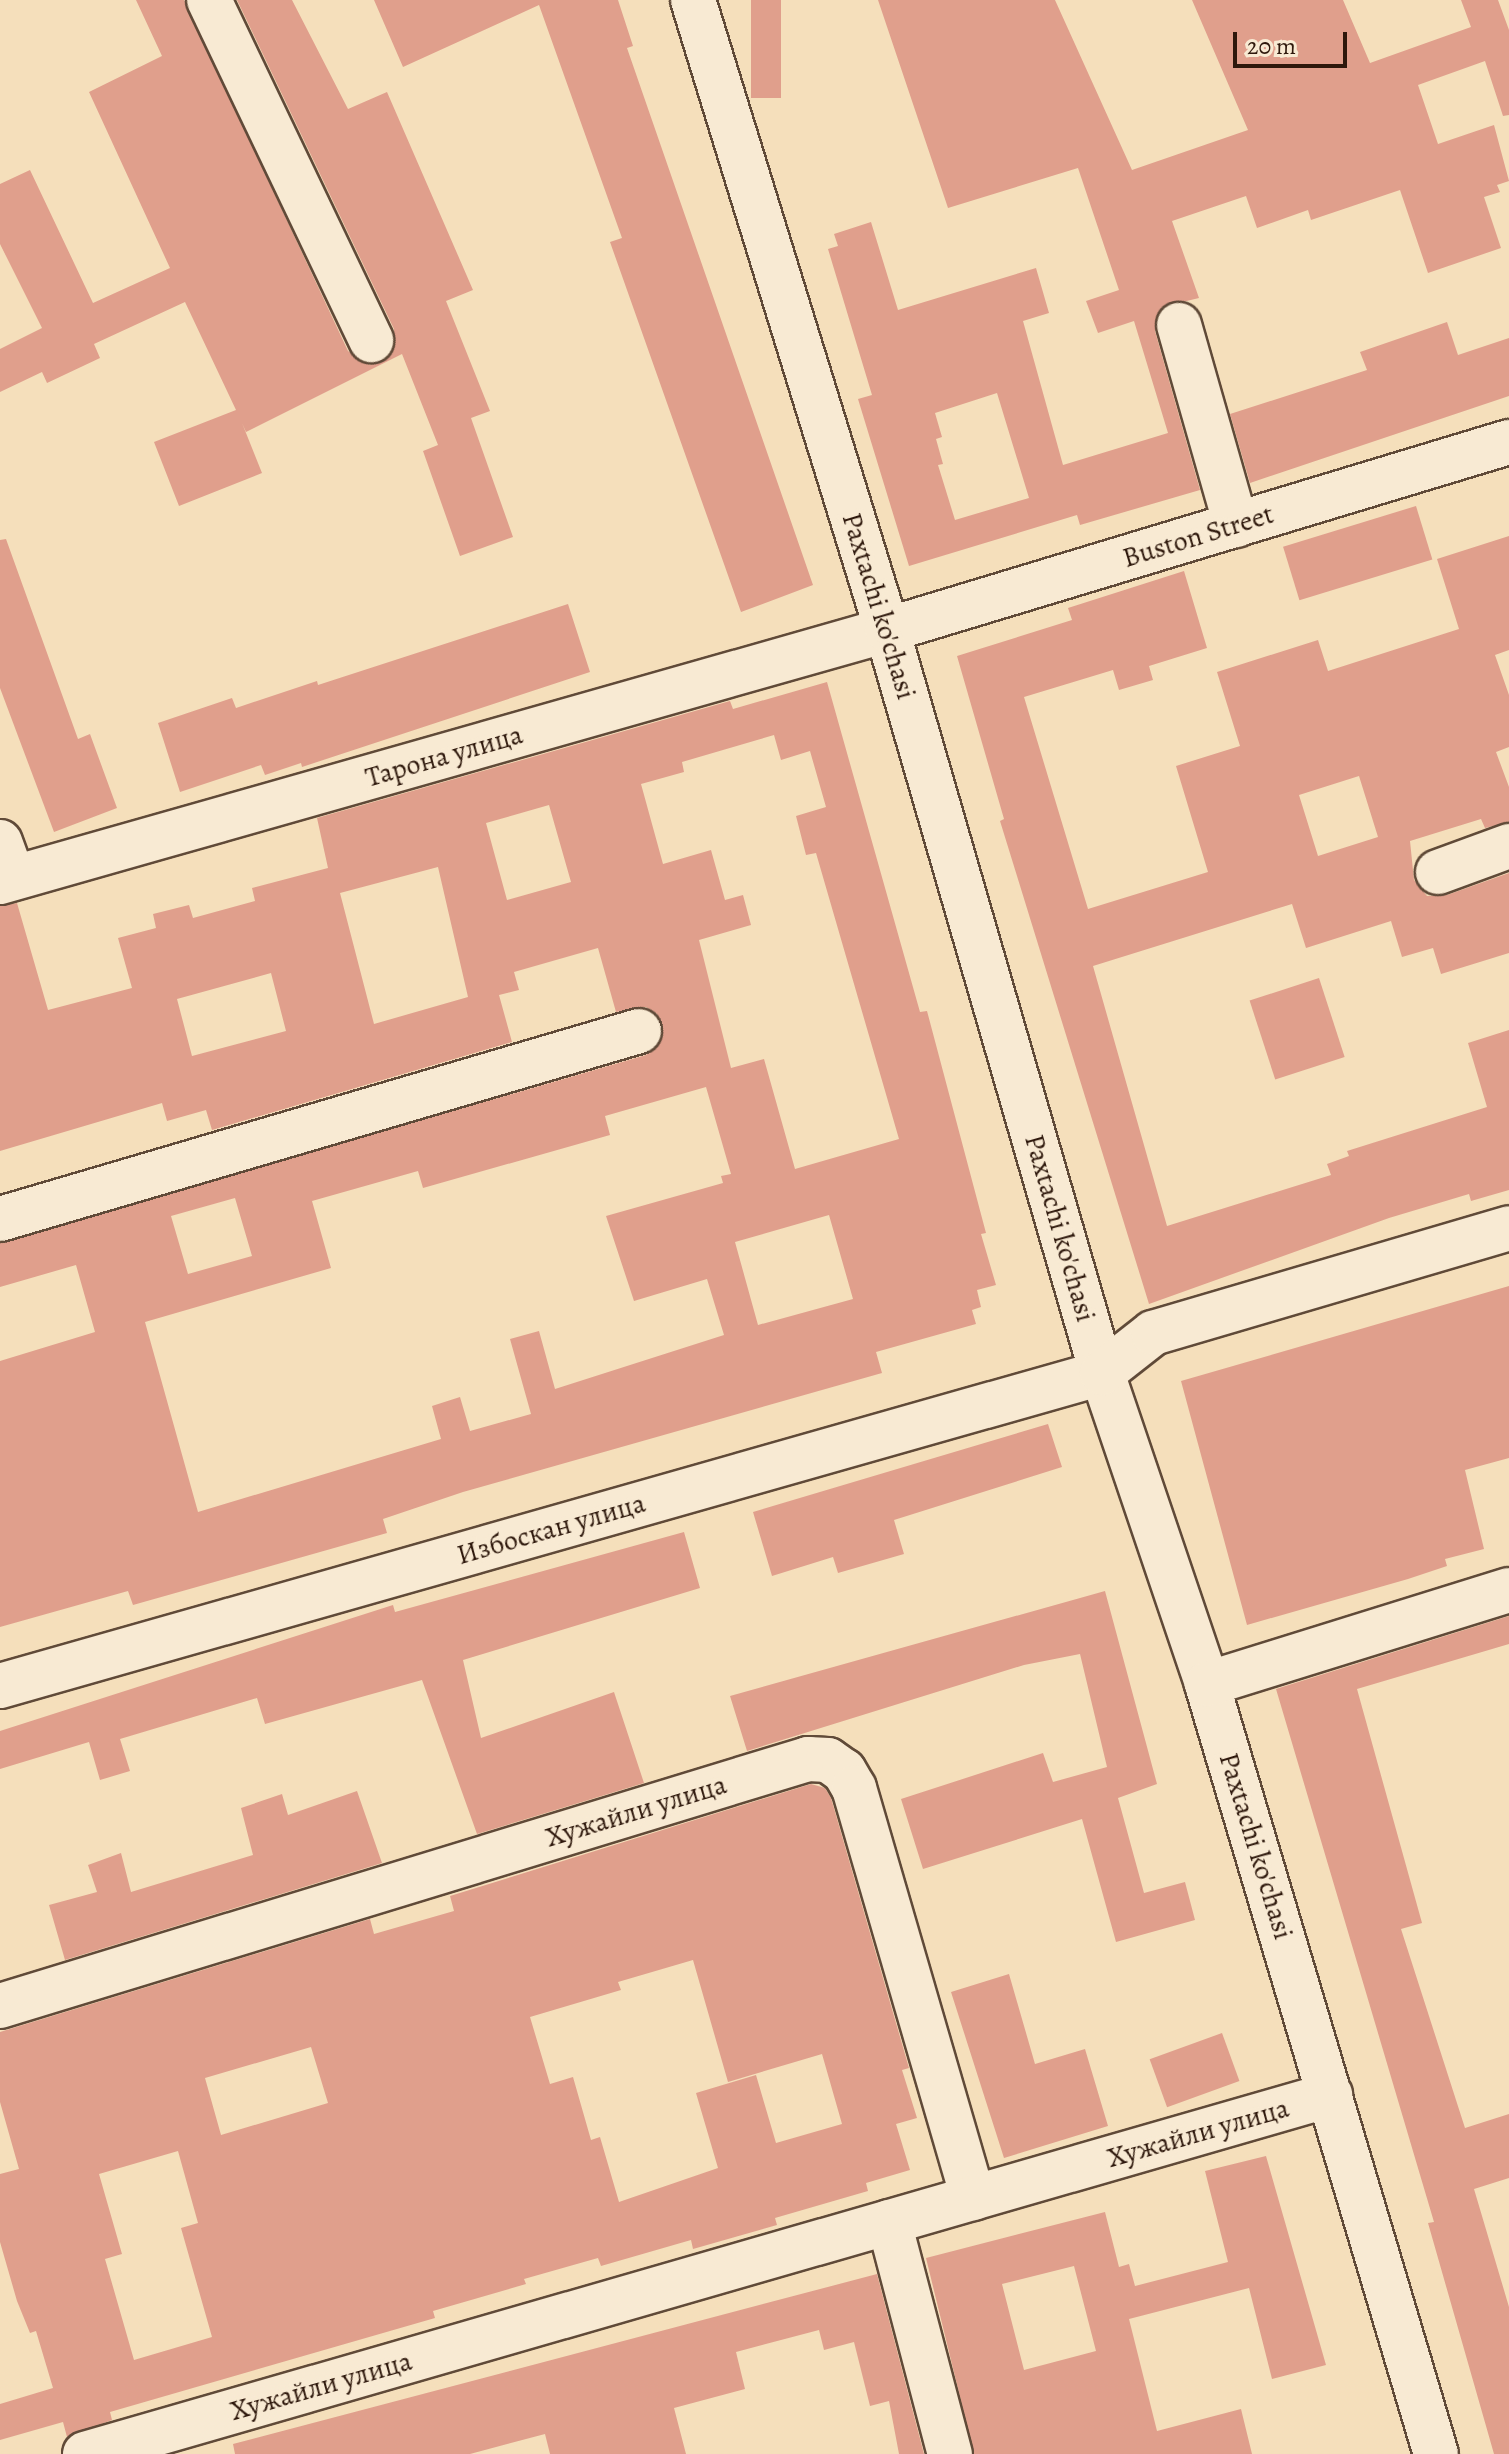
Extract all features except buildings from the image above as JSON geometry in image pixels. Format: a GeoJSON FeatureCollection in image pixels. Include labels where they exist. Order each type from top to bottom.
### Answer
{"type":"FeatureCollection","features":[{"type":"Feature","properties":{"kind":"street"},"geometry":{"type":"LineString","coordinates":[[209,0],[371,340]]}},
{"type":"Feature","properties":{"kind":"street","name":"Paxtachi ko'chasi"},"geometry":{"type":"LineString","coordinates":[[693,0],[887,630],[1102,1373],[1207,1684],[1436,2454]]}},
{"type":"Feature","properties":{"kind":"street"},"geometry":{"type":"LineString","coordinates":[[1179,325],[1236,525]]}},
{"type":"Feature","properties":{"kind":"street","name":"Buston Street"},"geometry":{"type":"LineString","coordinates":[[887,630],[1509,442]]}},
{"type":"Feature","properties":{"kind":"street","name":"Тарона улица"},"geometry":{"type":"LineString","coordinates":[[4,868],[887,630]]}},
{"type":"Feature","properties":{"kind":"street"},"geometry":{"type":"LineString","coordinates":[[1438,872],[1509,846]]}},
{"type":"Feature","properties":{"kind":"street"},"geometry":{"type":"LineString","coordinates":[[0,1219],[639,1031]]}},
{"type":"Feature","properties":{"kind":"street"},"geometry":{"type":"LineString","coordinates":[[1102,1373],[1153,1333],[1509,1228]]}},
{"type":"Feature","properties":{"kind":"street","name":"Избоскан улица"},"geometry":{"type":"LineString","coordinates":[[0,1686],[1102,1373]]}},
{"type":"Feature","properties":{"kind":"street"},"geometry":{"type":"LineString","coordinates":[[1207,1684],[1509,1590]]}},
{"type":"Feature","properties":{"kind":"street","name":"Хужайли улица"},"geometry":{"type":"LineString","coordinates":[[0,2006],[808,1759],[828,1760],[854,1788],[973,2198]]}},
{"type":"Feature","properties":{"kind":"street","name":"Хужайли улица"},"geometry":{"type":"LineString","coordinates":[[85,2454],[1330,2095]]}},
{"type":"Feature","properties":{"kind":"street"},"geometry":{"type":"LineString","coordinates":[[889,2222],[950,2454]]}}]}
